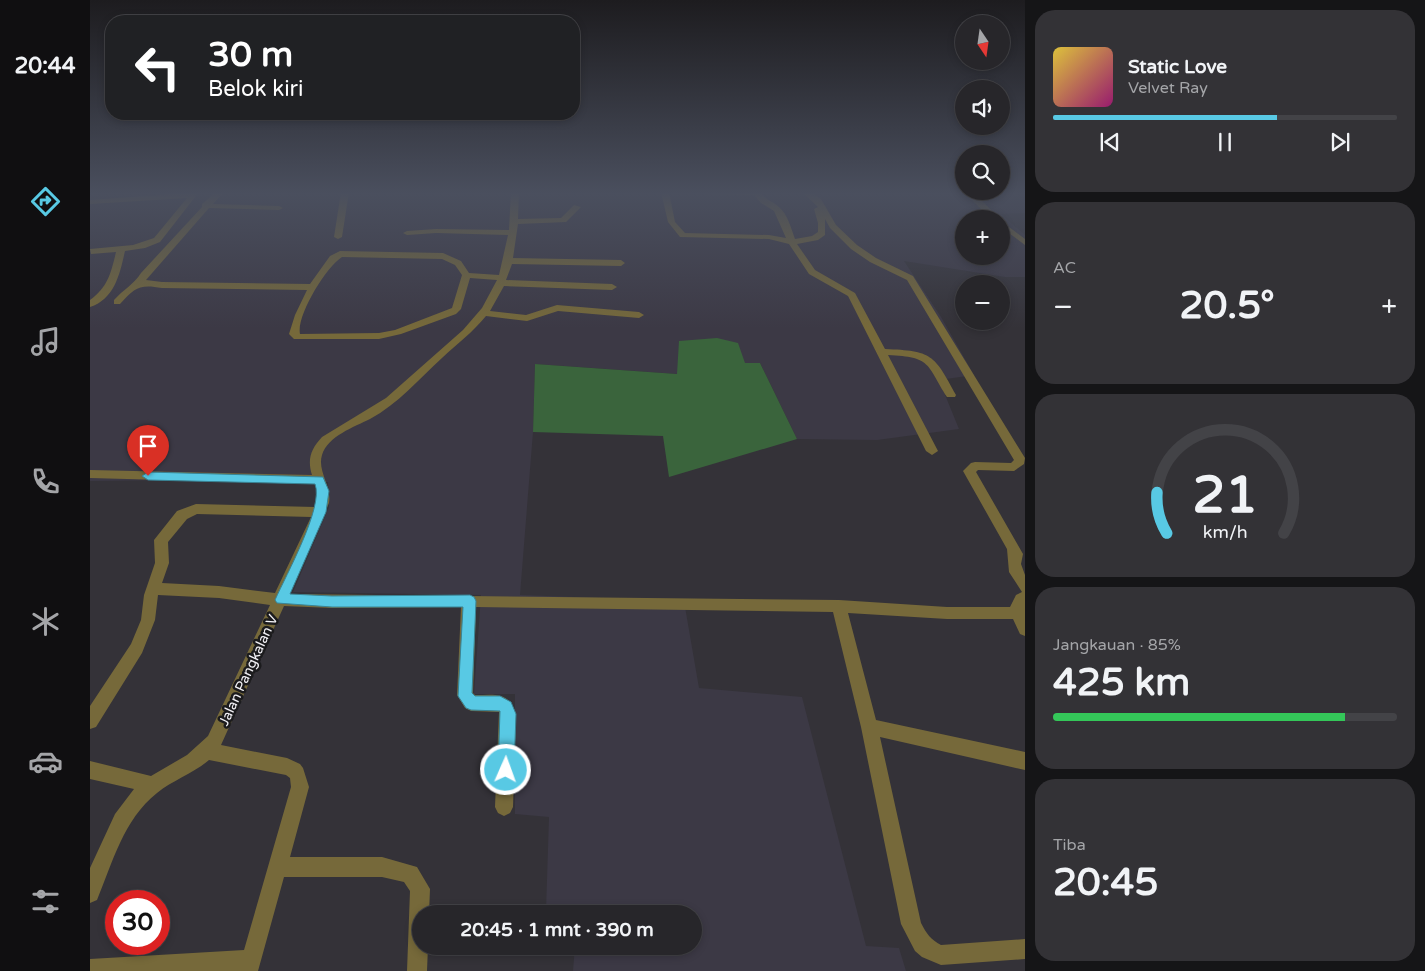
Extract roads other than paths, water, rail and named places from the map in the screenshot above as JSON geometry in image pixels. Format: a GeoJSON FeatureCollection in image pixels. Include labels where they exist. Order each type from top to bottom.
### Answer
{"type":"FeatureCollection","features":[{"type":"Feature","properties":{"kind":"street"},"geometry":{"type":"LineString","coordinates":[[91,251],[149,245],[159,237]]}},
{"type":"Feature","properties":{"kind":"street"},"geometry":{"type":"LineString","coordinates":[[142,282],[141,280],[144,275],[177,237]]}},
{"type":"Feature","properties":{"kind":"street","name":"Jalan Pangkalan V"},"geometry":{"type":"LineString","coordinates":[[90,893],[119,827],[131,807],[152,785],[208,751],[214,742],[282,600],[320,512],[324,491],[319,480],[316,458],[320,448],[328,440],[396,396],[465,334],[484,314],[495,298],[503,280],[509,261],[512,237]]}},
{"type":"Feature","properties":{"kind":"street"},"geometry":{"type":"LineString","coordinates":[[770,237],[792,242],[816,237]]}},
{"type":"Feature","properties":{"kind":"street"},"geometry":{"type":"LineString","coordinates":[[790,237],[807,266],[816,275],[847,290],[852,295],[932,451]]}},
{"type":"Feature","properties":{"kind":"street"},"geometry":{"type":"LineString","coordinates":[[844,237],[854,247],[873,260],[910,278],[1018,455],[1020,462],[1014,467],[975,466],[969,471],[1014,548],[1016,554],[1012,563],[1025,587]]}},
{"type":"Feature","properties":{"kind":"street"},"geometry":{"type":"LineString","coordinates":[[90,304],[105,295],[110,289],[121,249]]}},
{"type":"Feature","properties":{"kind":"street"},"geometry":{"type":"LineString","coordinates":[[466,275],[456,309],[453,312],[398,332],[371,337],[296,336],[294,329],[312,287],[333,258],[340,254],[377,253],[443,256],[458,263],[466,275],[544,284],[612,287]]}},
{"type":"Feature","properties":{"kind":"street"},"geometry":{"type":"LineString","coordinates":[[509,261],[622,263]]}},
{"type":"Feature","properties":{"kind":"street"},"geometry":{"type":"LineString","coordinates":[[117,302],[127,290],[142,282],[162,285],[312,287]]}},
{"type":"Feature","properties":{"kind":"street"},"geometry":{"type":"LineString","coordinates":[[543,295],[544,284]]}},
{"type":"Feature","properties":{"kind":"street"},"geometry":{"type":"LineString","coordinates":[[484,314],[527,318],[542,315],[557,308],[639,315]]}},
{"type":"Feature","properties":{"kind":"street"},"geometry":{"type":"LineString","coordinates":[[880,352],[917,353],[927,356],[936,367],[951,396]]}},
{"type":"Feature","properties":{"kind":"street"},"geometry":{"type":"LineString","coordinates":[[90,474],[319,480]]}},
{"type":"Feature","properties":{"kind":"street"},"geometry":{"type":"LineString","coordinates":[[90,721],[137,648],[148,620],[153,589],[162,563],[161,540],[182,515],[189,510],[320,512]]}},
{"type":"Feature","properties":{"kind":"street"},"geometry":{"type":"LineString","coordinates":[[153,589],[219,592],[282,600],[332,602],[470,601],[839,606],[947,614],[1017,612]]}},
{"type":"Feature","properties":{"kind":"street"},"geometry":{"type":"LineString","coordinates":[[1025,596],[1019,601],[1017,612],[1025,629]]}},
{"type":"Feature","properties":{"kind":"street"},"geometry":{"type":"LineString","coordinates":[[470,601],[465,696],[471,703],[500,703],[506,707],[508,714],[504,808]]}},
{"type":"Feature","properties":{"kind":"street"},"geometry":{"type":"LineString","coordinates":[[839,606],[869,727],[911,924],[918,940],[928,951],[941,955],[1025,949]]}},
{"type":"Feature","properties":{"kind":"street"},"geometry":{"type":"LineString","coordinates":[[869,727],[1025,761]]}},
{"type":"Feature","properties":{"kind":"street"},"geometry":{"type":"LineString","coordinates":[[90,969],[249,966],[300,787],[299,776],[295,770],[287,767],[208,751]]}},
{"type":"Feature","properties":{"kind":"street"},"geometry":{"type":"LineString","coordinates":[[90,770],[152,785]]}},
{"type":"Feature","properties":{"kind":"street"},"geometry":{"type":"LineString","coordinates":[[278,867],[382,867],[410,874],[420,889],[417,971]]}}]}
